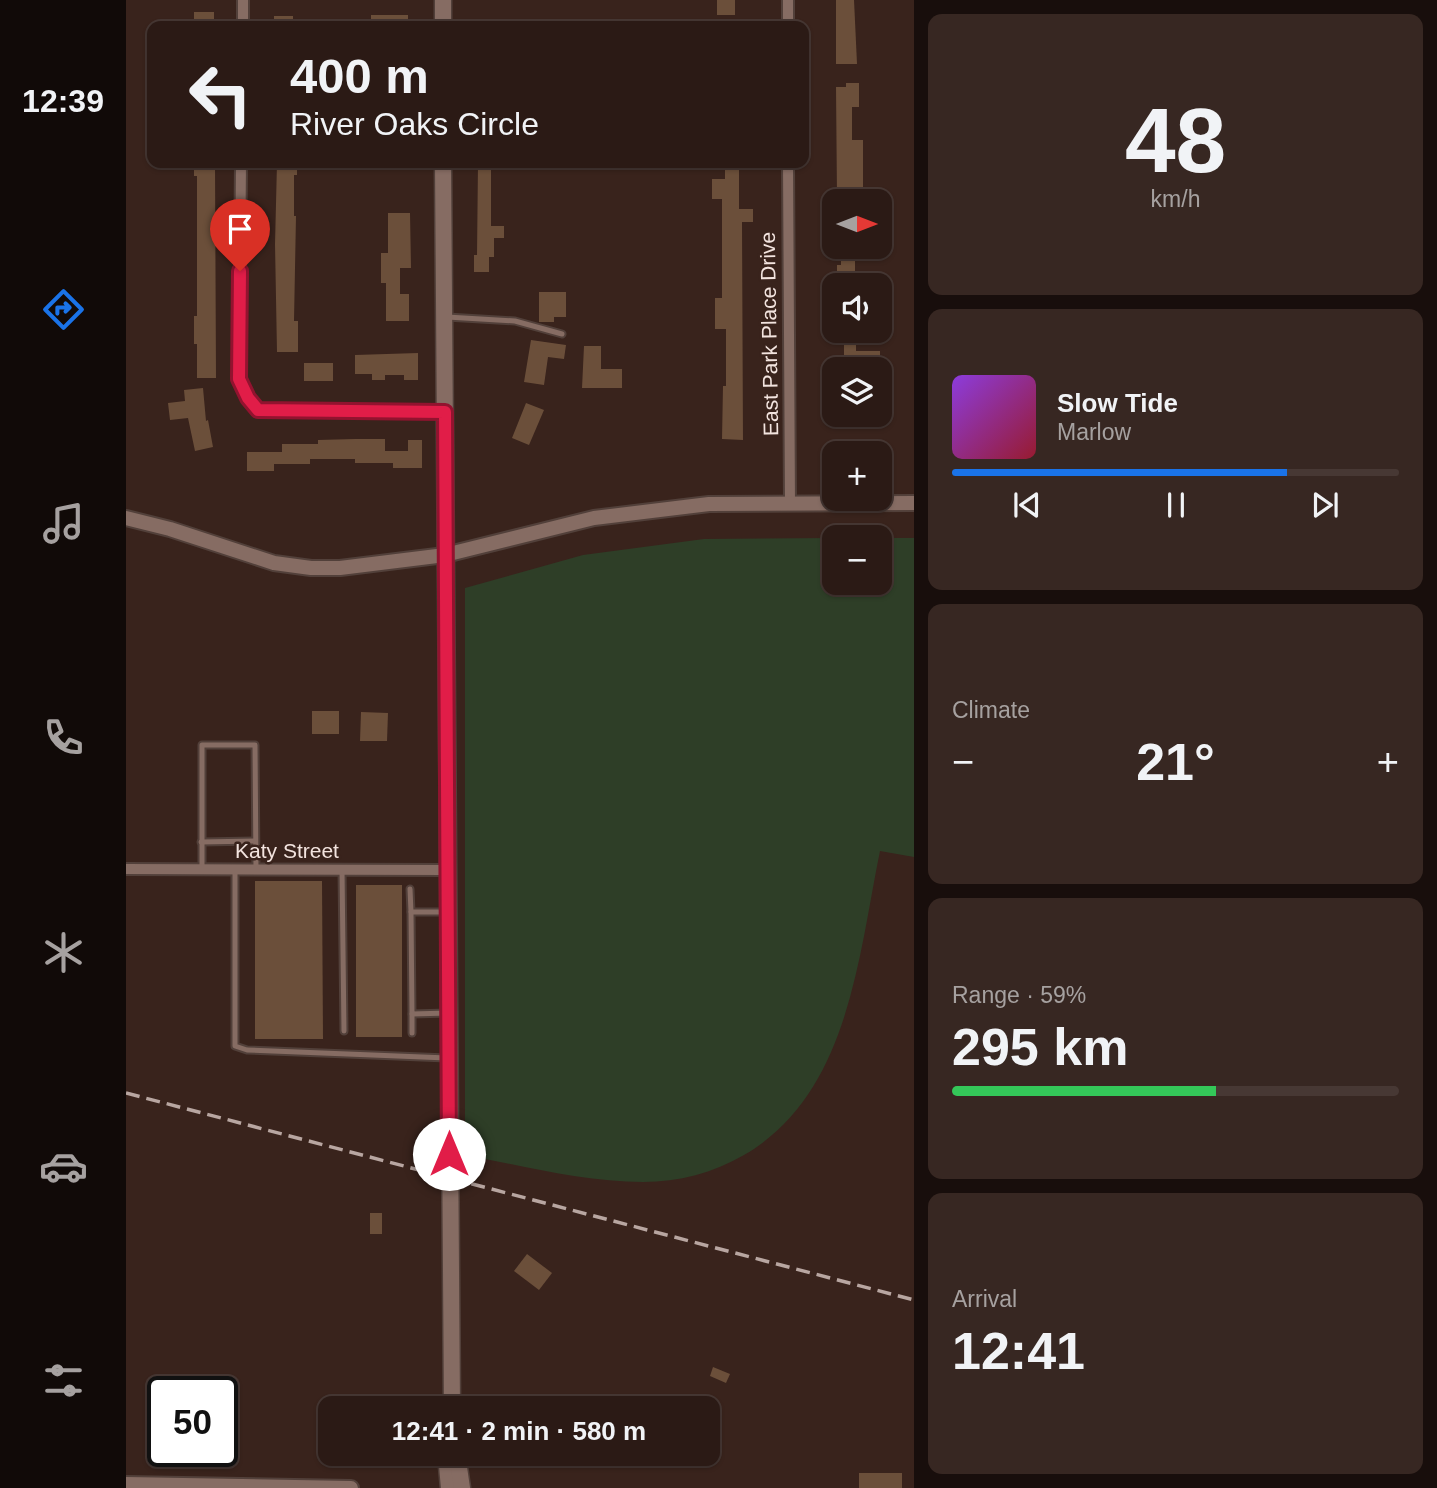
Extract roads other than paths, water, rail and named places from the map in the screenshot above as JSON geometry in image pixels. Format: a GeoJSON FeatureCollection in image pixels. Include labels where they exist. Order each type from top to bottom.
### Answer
{"type":"FeatureCollection","features":[{"type":"Feature","properties":{"kind":"main road"},"geometry":{"type":"LineString","coordinates":[[443,0],[443,21]]}},
{"type":"Feature","properties":{"kind":"main road"},"geometry":{"type":"LineString","coordinates":[[443,168],[452,1396]]}},
{"type":"Feature","properties":{"kind":"main road"},"geometry":{"type":"LineString","coordinates":[[447,1466],[449,1488]]}},
{"type":"Feature","properties":{"kind":"main road"},"geometry":{"type":"LineString","coordinates":[[459,1466],[462,1488]]}},
{"type":"Feature","properties":{"kind":"street"},"geometry":{"type":"LineString","coordinates":[[243,0],[243,21]]}},
{"type":"Feature","properties":{"kind":"street"},"geometry":{"type":"LineString","coordinates":[[788,0],[788,21]]}},
{"type":"Feature","properties":{"kind":"street"},"geometry":{"type":"LineString","coordinates":[[241,168],[239,379],[248,398],[258,410],[445,412]]}},
{"type":"Feature","properties":{"kind":"street","name":"East Park Place Drive"},"geometry":{"type":"LineString","coordinates":[[788,168],[790,505]]}},
{"type":"Feature","properties":{"kind":"street"},"geometry":{"type":"LineString","coordinates":[[126,518],[170,529],[274,563],[311,568],[340,568],[445,555],[594,518],[625,513],[709,504],[914,503]]}},
{"type":"Feature","properties":{"kind":"street","name":"Katy Street"},"geometry":{"type":"LineString","coordinates":[[126,869],[448,870]]}},
{"type":"Feature","properties":{"kind":"street"},"geometry":{"type":"LineString","coordinates":[[126,1484],[351,1488]]}},
{"type":"Feature","properties":{"kind":"lane"},"geometry":{"type":"LineString","coordinates":[[444,317],[514,321],[562,334]]}},
{"type":"Feature","properties":{"kind":"lane"},"geometry":{"type":"LineString","coordinates":[[202,869],[202,745],[255,745],[256,869]]}},
{"type":"Feature","properties":{"kind":"lane"},"geometry":{"type":"LineString","coordinates":[[201,842],[255,841]]}},
{"type":"Feature","properties":{"kind":"lane"},"geometry":{"type":"LineString","coordinates":[[235,869],[235,1046],[247,1050],[449,1058]]}},
{"type":"Feature","properties":{"kind":"lane"},"geometry":{"type":"LineString","coordinates":[[342,870],[344,1031]]}},
{"type":"Feature","properties":{"kind":"lane"},"geometry":{"type":"LineString","coordinates":[[410,889],[412,1033]]}},
{"type":"Feature","properties":{"kind":"lane"},"geometry":{"type":"LineString","coordinates":[[411,912],[448,912]]}},
{"type":"Feature","properties":{"kind":"lane"},"geometry":{"type":"LineString","coordinates":[[412,1014],[449,1013]]}},
{"type":"Feature","properties":{"kind":"railway"},"geometry":{"type":"LineString","coordinates":[[126,1093],[914,1300]]}}]}
